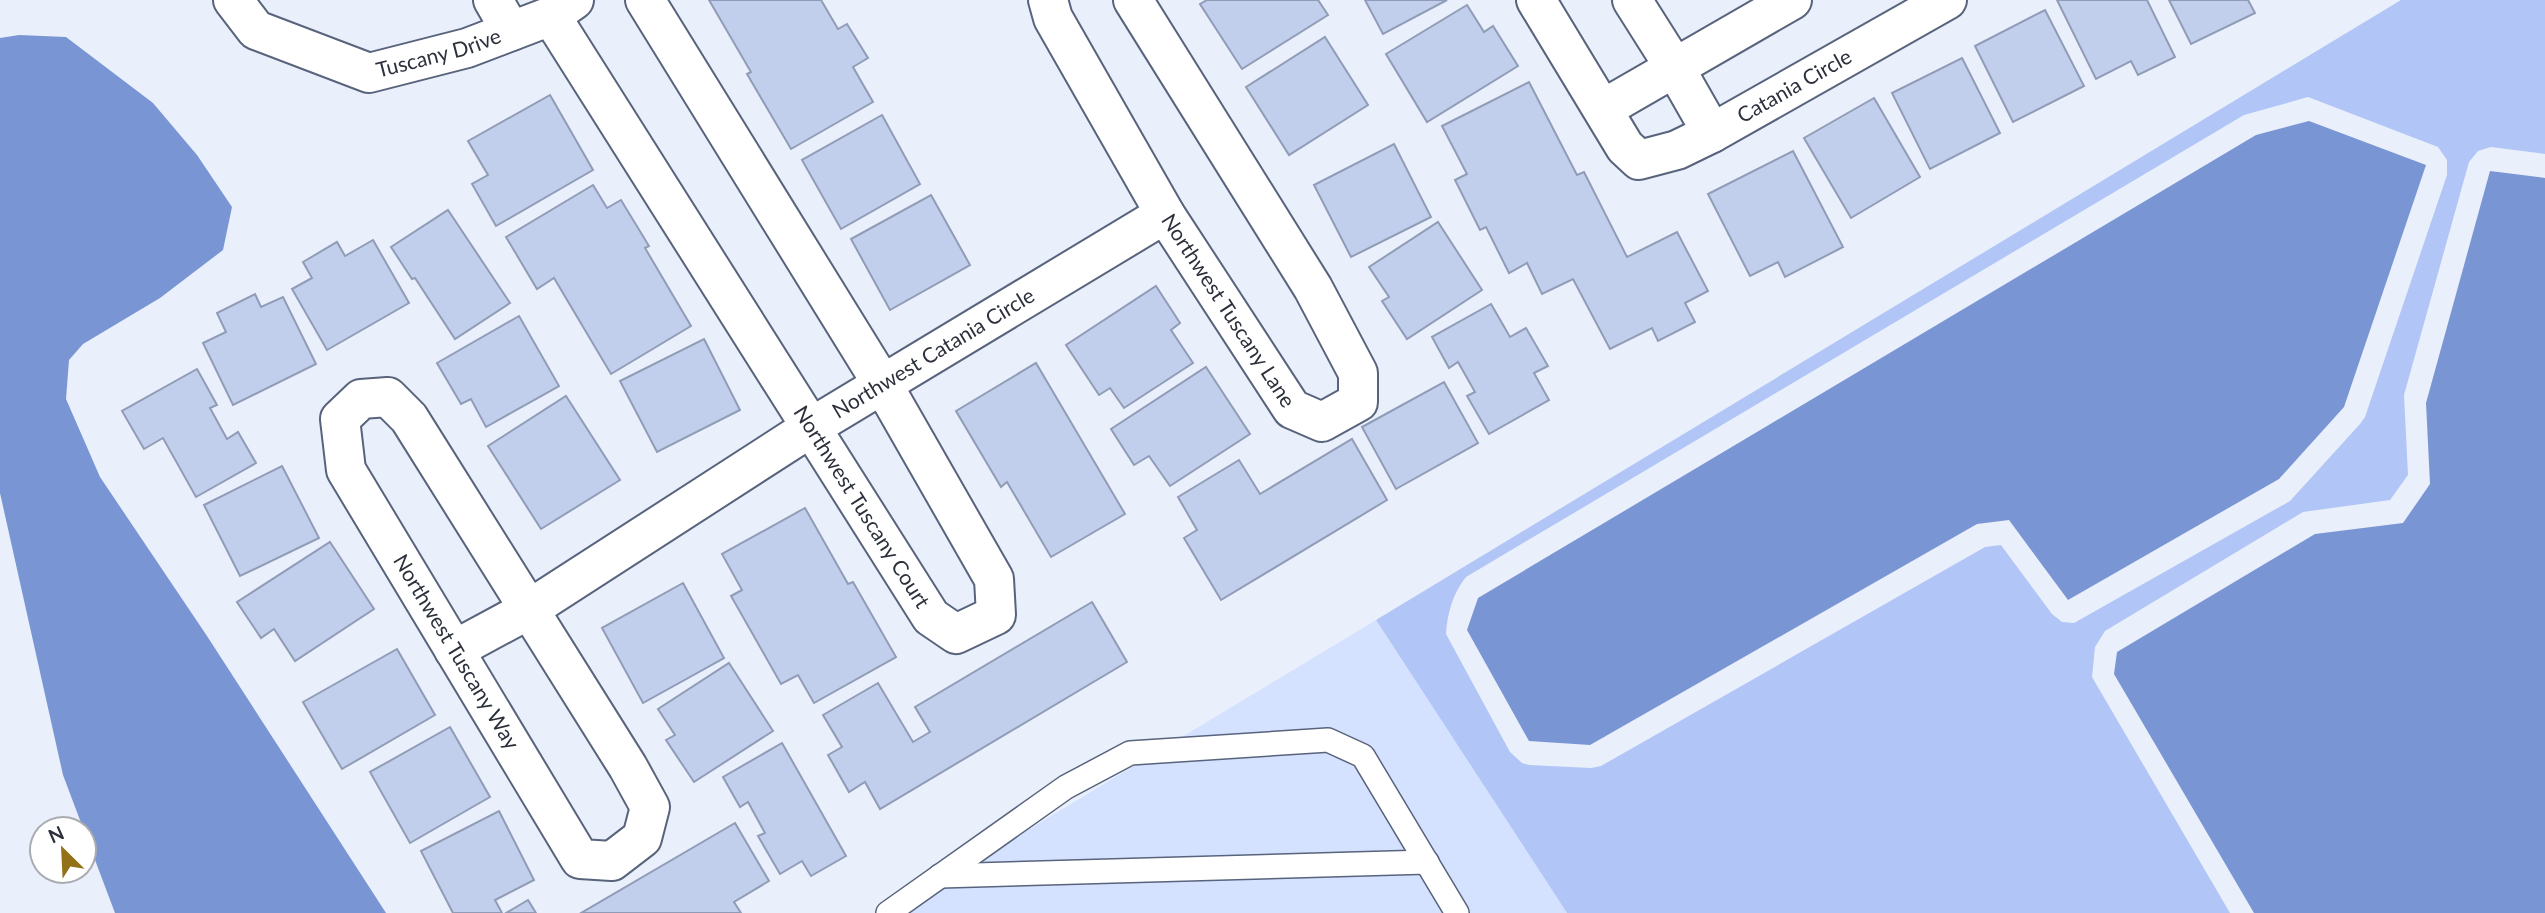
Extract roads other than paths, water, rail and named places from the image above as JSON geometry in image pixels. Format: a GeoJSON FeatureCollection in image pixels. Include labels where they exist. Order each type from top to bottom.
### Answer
{"type":"FeatureCollection","features":[{"type":"Feature","properties":{"kind":"street","name":"Tuscany Drive"},"geometry":{"type":"LineString","coordinates":[[233,0],[256,30],[369,74],[467,48],[502,15],[562,8]]}},
{"type":"Feature","properties":{"kind":"street","name":"Northwest Tuscany Court"},"geometry":{"type":"LineString","coordinates":[[562,8],[810,428],[931,618],[956,634],[996,615],[994,579],[883,385],[645,0]]}},
{"type":"Feature","properties":{"kind":"street","name":"Northwest Tuscany Lane"},"geometry":{"type":"LineString","coordinates":[[1048,0],[1052,18],[1165,214],[1292,409],[1322,422],[1358,402],[1357,373],[1313,288],[1133,0]]}},
{"type":"Feature","properties":{"kind":"street"},"geometry":{"type":"LineString","coordinates":[[1536,0],[1603,109],[1792,0]]}},
{"type":"Feature","properties":{"kind":"street"},"geometry":{"type":"LineString","coordinates":[[1632,0],[1712,132]]}},
{"type":"Feature","properties":{"kind":"street","name":"Catania Circle"},"geometry":{"type":"LineString","coordinates":[[1603,109],[1625,147],[1639,160],[1677,150],[1947,0]]}},
{"type":"Feature","properties":{"kind":"street","name":"Northwest Catania Circle"},"geometry":{"type":"LineString","coordinates":[[454,650],[528,610],[810,428],[1165,214]]}},
{"type":"Feature","properties":{"kind":"street","name":"Northwest Tuscany Way"},"geometry":{"type":"LineString","coordinates":[[388,397],[410,418],[528,610],[628,767],[650,807],[642,838],[612,861],[580,859],[346,470],[340,419],[361,399],[388,397]]}},
{"type":"Feature","properties":{"kind":"lane"},"geometry":{"type":"LineString","coordinates":[[888,913],[1066,787],[1130,753],[1328,740],[1363,756],[1457,913]]}},
{"type":"Feature","properties":{"kind":"lane"},"geometry":{"type":"LineString","coordinates":[[940,876],[1427,862]]}}]}
